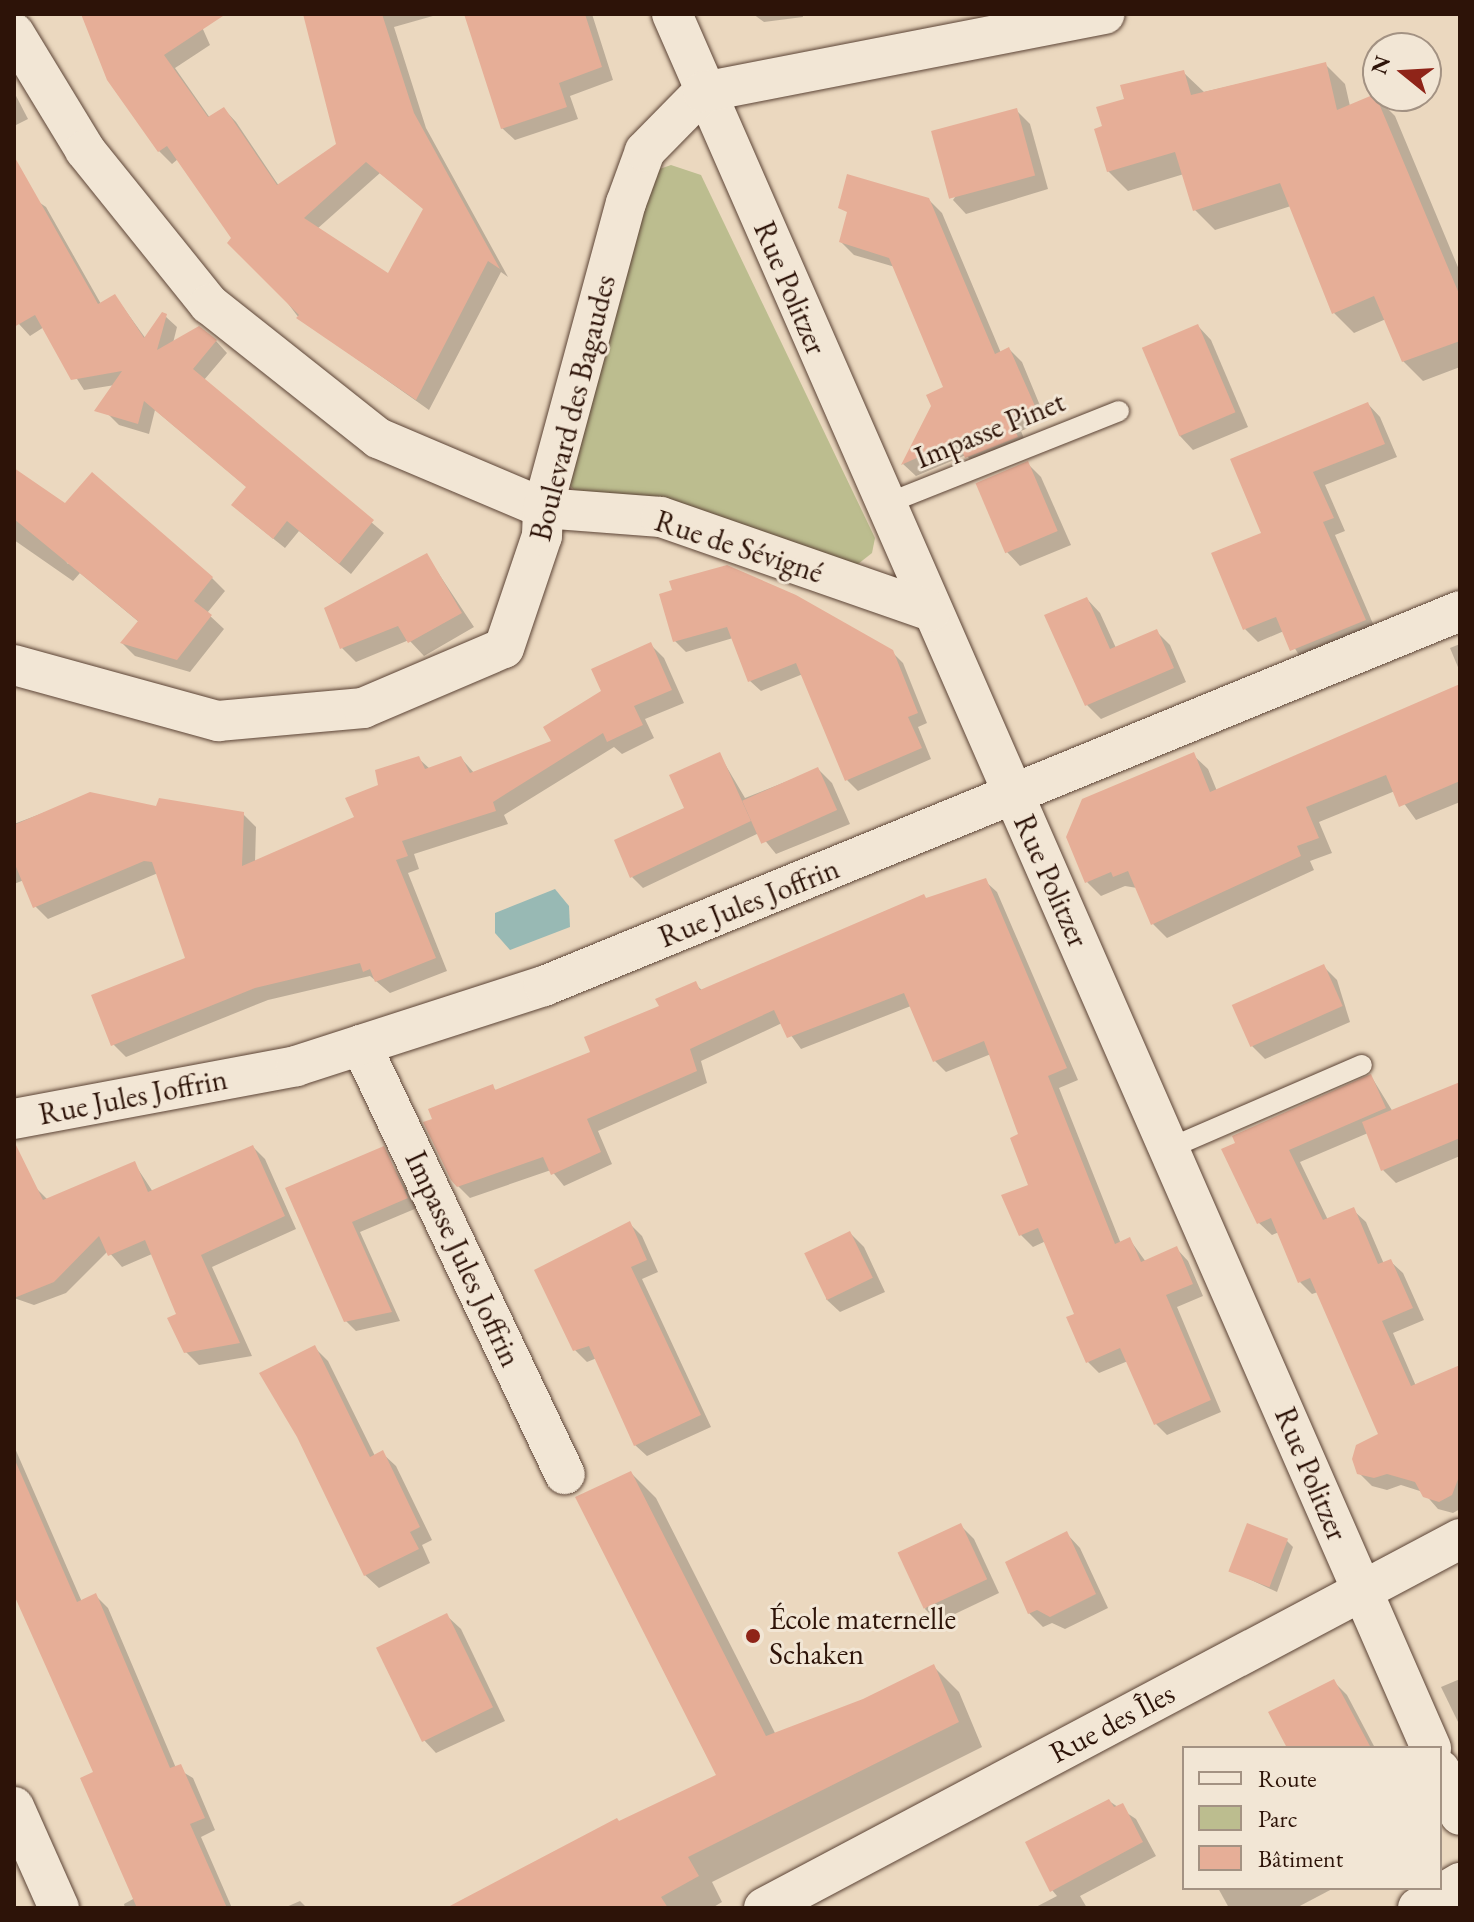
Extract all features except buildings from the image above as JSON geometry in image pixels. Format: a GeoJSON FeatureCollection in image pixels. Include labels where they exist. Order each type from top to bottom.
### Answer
{"type":"FeatureCollection","features":[{"type":"Feature","properties":{"kind":"street","name":"Rue Politzer"},"geometry":{"type":"LineString","coordinates":[[672,14],[883,505],[1170,1148],[1430,1746]]}},
{"type":"Feature","properties":{"kind":"street"},"geometry":{"type":"LineString","coordinates":[[703,92],[1105,14]]}},
{"type":"Feature","properties":{"kind":"street","name":"Rue de Sévigné"},"geometry":{"type":"LineString","coordinates":[[14,33],[85,150],[209,304],[378,438],[543,508],[661,517],[931,611]]}},
{"type":"Feature","properties":{"kind":"street","name":"Boulevard des Bagaudes"},"geometry":{"type":"LineString","coordinates":[[14,665],[218,721],[363,708],[504,648],[542,536],[543,508],[626,203],[645,151],[703,92]]}},
{"type":"Feature","properties":{"kind":"street","name":"Rue Jules Joffrin"},"geometry":{"type":"LineString","coordinates":[[14,1119],[296,1066],[544,986],[1460,611]]}},
{"type":"Feature","properties":{"kind":"street","name":"Impasse Jules Joffrin"},"geometry":{"type":"LineString","coordinates":[[361,1045],[565,1474]]}},
{"type":"Feature","properties":{"kind":"street","name":"Rue des Îles"},"geometry":{"type":"LineString","coordinates":[[764,1908],[1460,1539]]}},
{"type":"Feature","properties":{"kind":"street"},"geometry":{"type":"LineString","coordinates":[[1442,1774],[1460,1815]]}},
{"type":"Feature","properties":{"kind":"street"},"geometry":{"type":"LineString","coordinates":[[14,1807],[59,1908]]}},
{"type":"Feature","properties":{"kind":"street"},"geometry":{"type":"LineString","coordinates":[[1418,1908],[1460,1883]]}},
{"type":"Feature","properties":{"kind":"lane","name":"Impasse Pinet"},"geometry":{"type":"LineString","coordinates":[[883,505],[1119,411]]}},
{"type":"Feature","properties":{"kind":"lane"},"geometry":{"type":"LineString","coordinates":[[1170,1148],[1362,1065]]}},
{"type":"Feature","properties":{"kind":"green space"},"geometry":{"type":"Polygon","coordinates":[[[671,165],[701,175],[875,538],[872,553],[858,564],[842,565],[574,490],[566,481],[654,171],[671,165]]]}},
{"type":"Feature","properties":{"kind":"water"},"geometry":{"type":"Polygon","coordinates":[[[555,889],[569,906],[570,927],[510,950],[495,933],[495,913],[555,889]]]}},
{"type":"Feature","properties":{"kind":"place","name":"École maternelle Schaken"},"geometry":{"type":"Point","coordinates":[753,1636]}}]}
